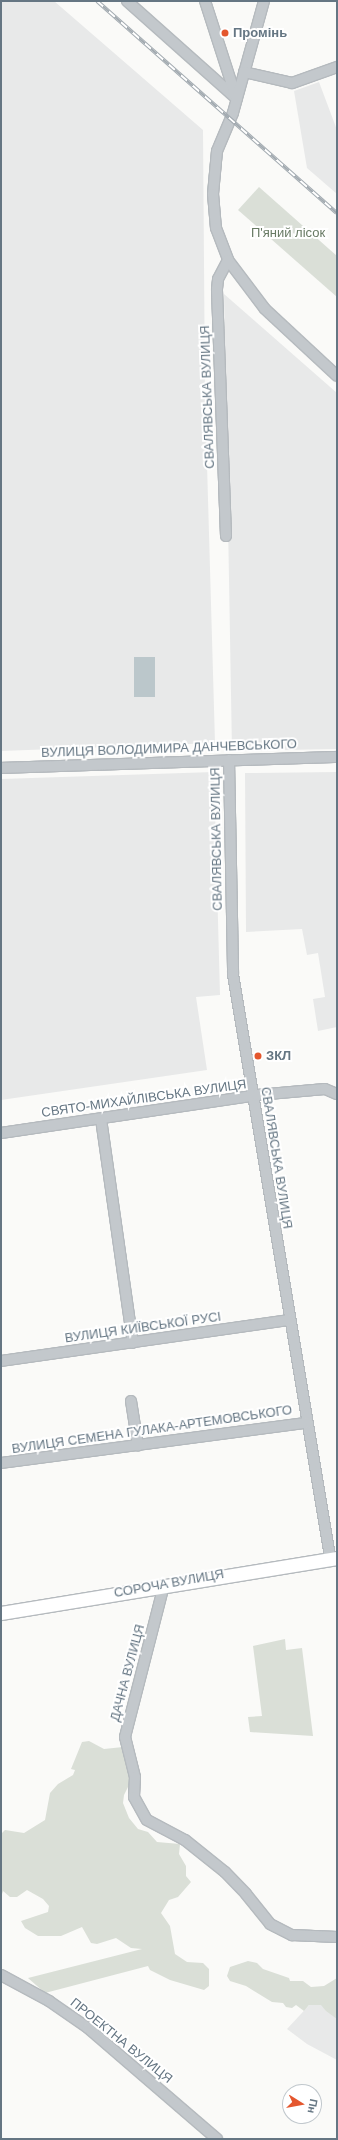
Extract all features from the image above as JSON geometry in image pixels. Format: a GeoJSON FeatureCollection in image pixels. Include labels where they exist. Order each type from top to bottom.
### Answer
{"type":"FeatureCollection","features":[{"type":"Feature","properties":{"kind":"main road","name":"СОРОЧА ВУЛИЦЯ"},"geometry":{"type":"LineString","coordinates":[[1,1613],[333,1557]]}},
{"type":"Feature","properties":{"kind":"street"},"geometry":{"type":"LineString","coordinates":[[126,1],[236,98]]}},
{"type":"Feature","properties":{"kind":"street"},"geometry":{"type":"LineString","coordinates":[[205,1],[236,98]]}},
{"type":"Feature","properties":{"kind":"street"},"geometry":{"type":"LineString","coordinates":[[264,1],[236,98],[217,151],[213,178],[216,228],[228,260],[265,309],[337,376]]}},
{"type":"Feature","properties":{"kind":"street"},"geometry":{"type":"LineString","coordinates":[[244,72],[292,83],[337,67]]}},
{"type":"Feature","properties":{"kind":"street","name":"СВАЛЯВСЬКА ВУЛИЦЯ"},"geometry":{"type":"LineString","coordinates":[[226,536],[217,289],[218,279],[228,260]]}},
{"type":"Feature","properties":{"kind":"street","name":"ВУЛИЦЯ ВОЛОДИМИРА ДАНЧЕВСЬКОГО"},"geometry":{"type":"LineString","coordinates":[[1,768],[337,757]]}},
{"type":"Feature","properties":{"kind":"street","name":"СВАЛЯВСЬКА ВУЛИЦЯ"},"geometry":{"type":"LineString","coordinates":[[229,760],[233,974],[306,1423],[333,1557]]}},
{"type":"Feature","properties":{"kind":"street","name":"СВЯТО-МИХАЙЛІВСЬКА ВУЛИЦЯ"},"geometry":{"type":"LineString","coordinates":[[1,1133],[253,1096],[326,1089],[337,1094]]}},
{"type":"Feature","properties":{"kind":"street"},"geometry":{"type":"LineString","coordinates":[[101,1119],[133,1343]]}},
{"type":"Feature","properties":{"kind":"street","name":"ВУЛИЦЯ КИЇВСЬКОЇ РУСІ"},"geometry":{"type":"LineString","coordinates":[[1,1360],[133,1343],[290,1320]]}},
{"type":"Feature","properties":{"kind":"street"},"geometry":{"type":"LineString","coordinates":[[130,1401],[138,1445]]}},
{"type":"Feature","properties":{"kind":"street","name":"ВУЛИЦЯ СЕМЕНА ГУЛАКА-АРТЕМОВСЬКОГО"},"geometry":{"type":"LineString","coordinates":[[1,1463],[306,1423]]}},
{"type":"Feature","properties":{"kind":"street","name":"ДАЧНА ВУЛИЦЯ"},"geometry":{"type":"LineString","coordinates":[[164,1585],[125,1737],[135,1777],[134,1796],[148,1820],[185,1840],[224,1872],[246,1894],[270,1924],[292,1935],[337,1937]]}},
{"type":"Feature","properties":{"kind":"street","name":"ПРОЕКТНА ВУЛИЦЯ"},"geometry":{"type":"LineString","coordinates":[[1,1975],[49,2001],[88,2028],[217,2139]]}},
{"type":"Feature","properties":{"kind":"shaded area"},"geometry":{"type":"Polygon","coordinates":[[[1,1],[54,1],[203,130],[205,394],[215,743],[1,751],[1,1]]]}},
{"type":"Feature","properties":{"kind":"shaded area"},"geometry":{"type":"Polygon","coordinates":[[[319,82],[337,130],[337,194],[307,168],[294,91],[319,82]]]}},
{"type":"Feature","properties":{"kind":"shaded area"},"geometry":{"type":"Polygon","coordinates":[[[224,294],[337,393],[337,749],[232,751],[224,294]]]}},
{"type":"Feature","properties":{"kind":"shaded area"},"geometry":{"type":"Polygon","coordinates":[[[134,657],[155,657],[155,697],[134,697],[134,657]]]}},
{"type":"Feature","properties":{"kind":"shaded area"},"geometry":{"type":"Polygon","coordinates":[[[214,772],[220,995],[196,997],[207,1070],[1,1100],[1,779],[214,772]]]}},
{"type":"Feature","properties":{"kind":"shaded area"},"geometry":{"type":"Polygon","coordinates":[[[337,772],[337,1027],[318,1031],[313,999],[325,997],[318,953],[307,955],[302,929],[246,932],[245,773],[337,772]]]}},
{"type":"Feature","properties":{"kind":"shaded area"},"geometry":{"type":"Polygon","coordinates":[[[313,2001],[337,2011],[337,2060],[307,2044],[287,2029],[313,2001]]]}},
{"type":"Feature","properties":{"kind":"green space","name":"П'яний лісок"},"geometry":{"type":"Polygon","coordinates":[[[259,187],[337,256],[337,297],[238,210],[259,187]]]}},
{"type":"Feature","properties":{"kind":"green space"},"geometry":{"type":"Polygon","coordinates":[[[285,1639],[286,1650],[302,1648],[313,1736],[250,1732],[248,1717],[262,1716],[253,1646],[285,1639]]]}},
{"type":"Feature","properties":{"kind":"green space"},"geometry":{"type":"Polygon","coordinates":[[[89,1741],[104,1749],[123,1747],[134,1775],[124,1795],[123,1803],[129,1818],[138,1829],[148,1832],[157,1842],[180,1844],[179,1854],[186,1866],[186,1876],[191,1882],[178,1897],[169,1900],[161,1913],[170,1926],[175,1954],[187,1962],[203,1963],[209,1969],[209,1986],[204,1990],[170,1980],[150,1970],[148,1966],[45,1993],[28,1978],[142,1949],[131,1948],[116,1938],[97,1944],[91,1943],[82,1927],[61,1936],[38,1936],[25,1928],[21,1921],[48,1912],[49,1906],[43,1899],[27,1890],[17,1897],[10,1897],[3,1891],[1,1897],[1,1834],[5,1830],[24,1833],[45,1820],[50,1793],[58,1784],[73,1775],[75,1770],[71,1769],[82,1742],[89,1741]]]}},
{"type":"Feature","properties":{"kind":"green space"},"geometry":{"type":"Polygon","coordinates":[[[248,1961],[257,1963],[263,1969],[289,1978],[290,1981],[303,1981],[311,1987],[324,1986],[337,1978],[337,2019],[326,2011],[321,2005],[309,2005],[304,2011],[296,2005],[292,2008],[286,2007],[283,2003],[272,2002],[246,1986],[230,1981],[227,1976],[230,1967],[248,1961]]]}},
{"type":"Feature","properties":{"kind":"railway"},"geometry":{"type":"LineString","coordinates":[[97,1],[337,213]]}},
{"type":"Feature","properties":{"kind":"place","name":"Промінь"},"geometry":{"type":"Point","coordinates":[225,33]}},
{"type":"Feature","properties":{"kind":"place","name":"ЗКЛ"},"geometry":{"type":"Point","coordinates":[258,1056]}}]}
